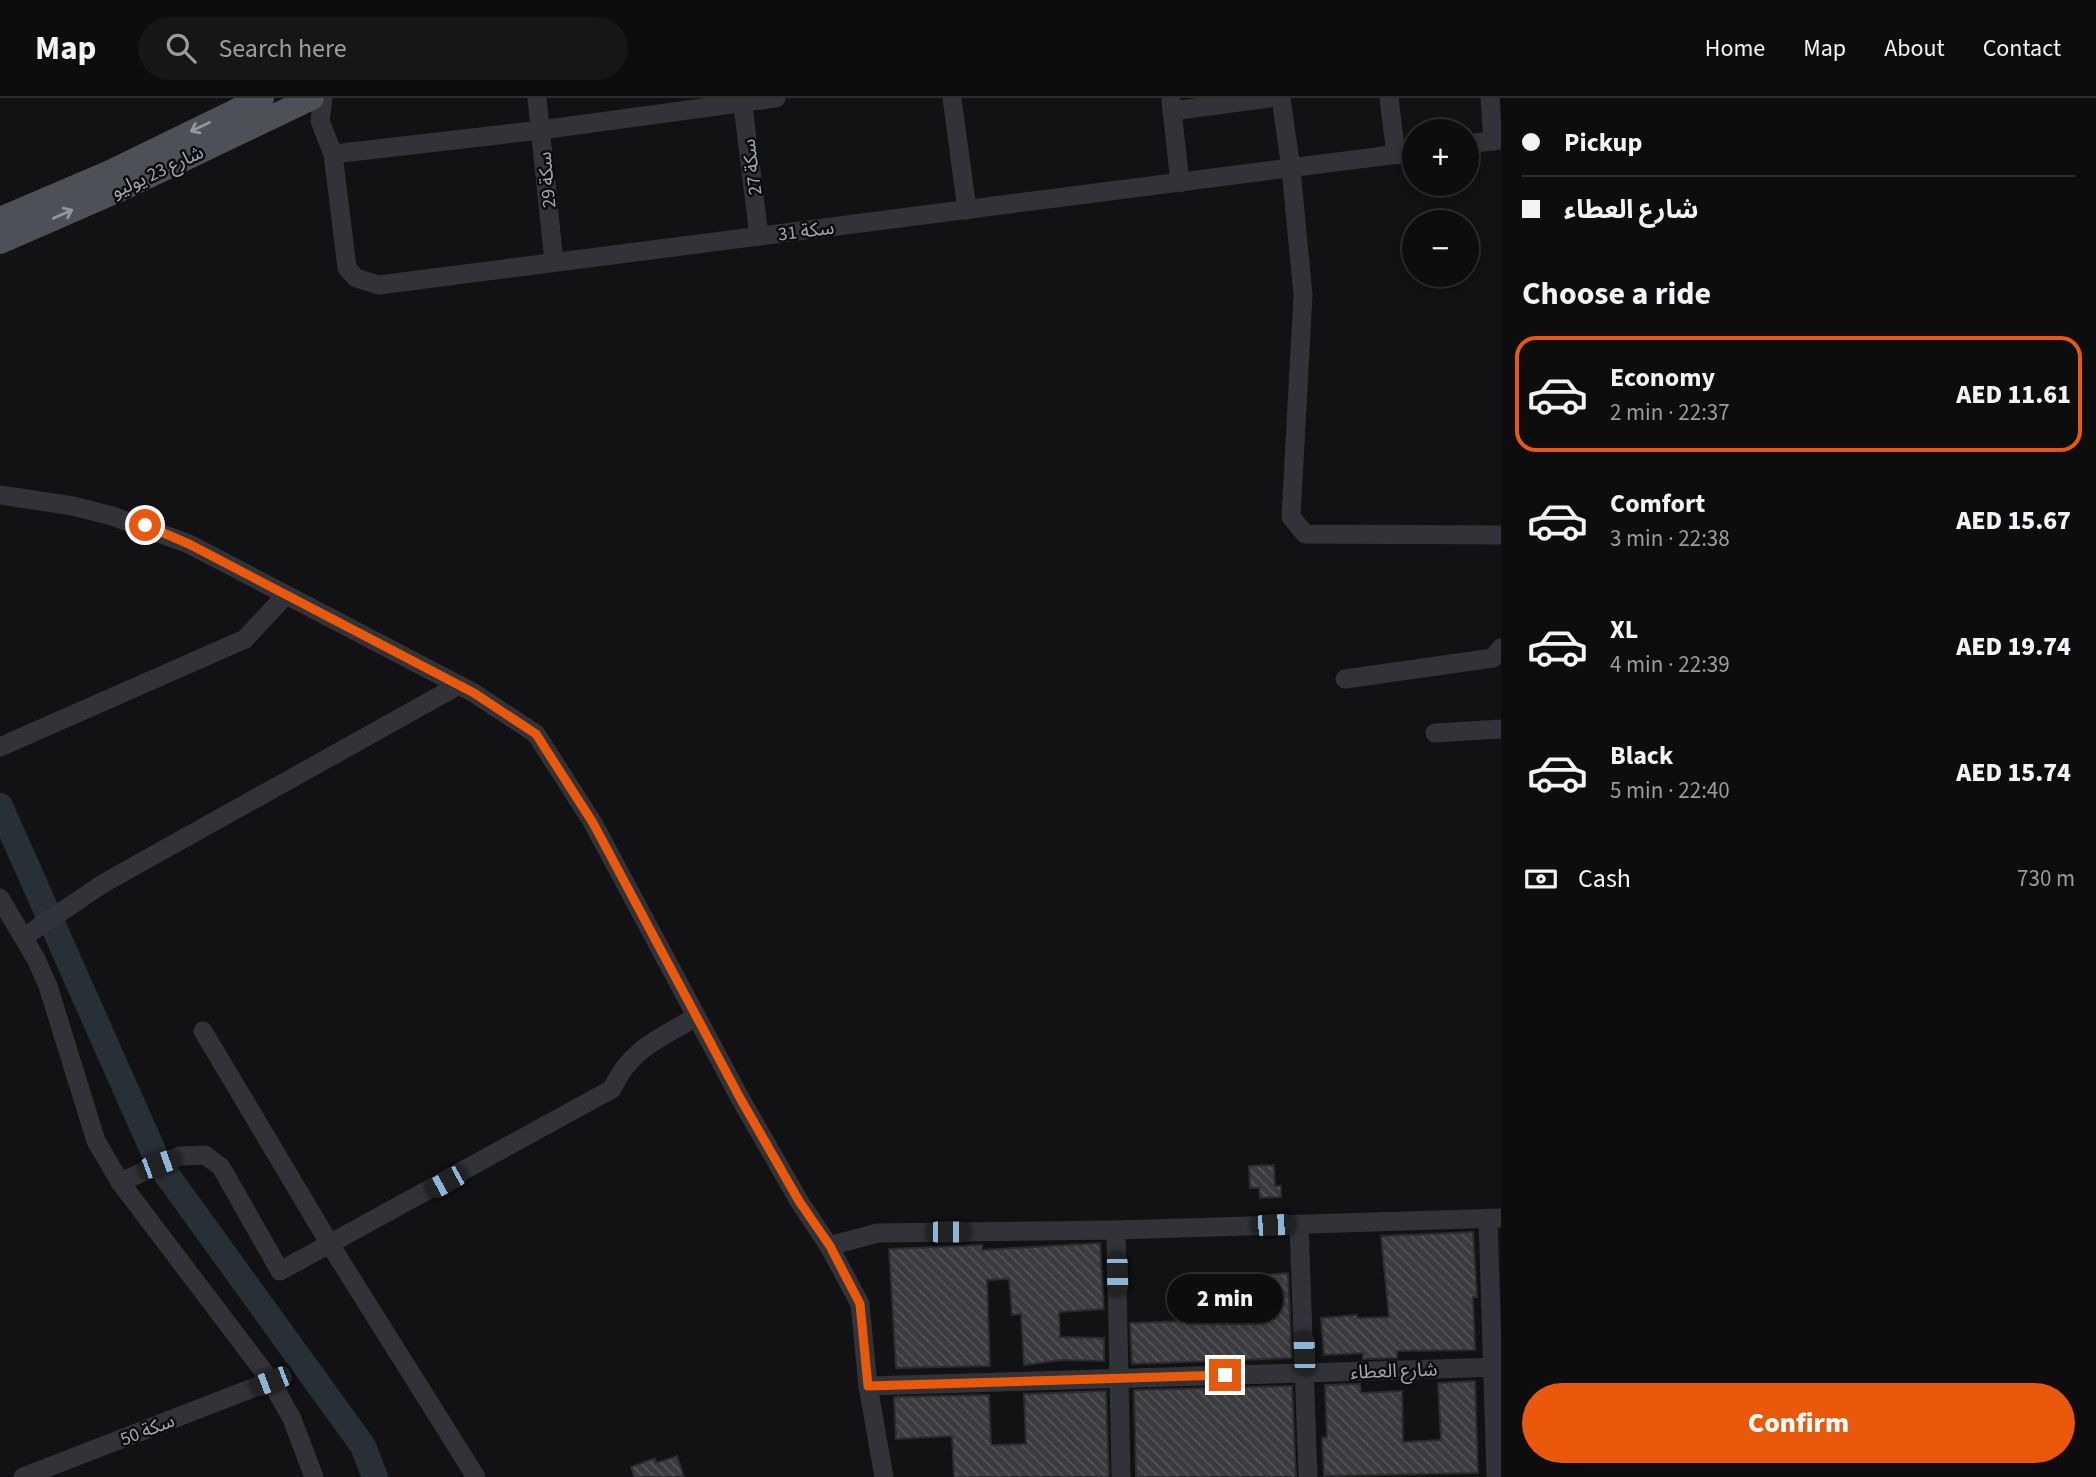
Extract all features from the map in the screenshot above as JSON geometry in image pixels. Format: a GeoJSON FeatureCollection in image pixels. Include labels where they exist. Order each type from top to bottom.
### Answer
{"type":"FeatureCollection","features":[{"type":"Feature","properties":{"kind":"main road","name":"شارع 23 يوليو"},"geometry":{"type":"LineString","coordinates":[[0,219],[271,105],[312,98]]}},
{"type":"Feature","properties":{"kind":"main road","name":"شارع 23 يوليو"},"geometry":{"type":"LineString","coordinates":[[0,242],[126,187],[271,105]]}},
{"type":"Feature","properties":{"kind":"street","name":"سكة 31"},"geometry":{"type":"LineString","coordinates":[[323,98],[320,113],[322,127],[333,154],[347,268],[356,278],[379,285],[1402,153]]}},
{"type":"Feature","properties":{"kind":"street","name":"سكة 29"},"geometry":{"type":"LineString","coordinates":[[537,98],[554,262]]}},
{"type":"Feature","properties":{"kind":"street"},"geometry":{"type":"LineString","coordinates":[[333,154],[541,130],[743,100],[776,98]]}},
{"type":"Feature","properties":{"kind":"street"},"geometry":{"type":"LineString","coordinates":[[952,98],[967,210]]}},
{"type":"Feature","properties":{"kind":"street"},"geometry":{"type":"LineString","coordinates":[[1180,183],[1171,104],[1269,98]]}},
{"type":"Feature","properties":{"kind":"street"},"geometry":{"type":"LineString","coordinates":[[1281,98],[1303,295],[1291,517],[1297,528],[1305,534],[1501,535]]}},
{"type":"Feature","properties":{"kind":"street"},"geometry":{"type":"LineString","coordinates":[[1389,98],[1402,143]]}},
{"type":"Feature","properties":{"kind":"street"},"geometry":{"type":"LineString","coordinates":[[1479,142],[1497,140],[1490,98]]}},
{"type":"Feature","properties":{"kind":"street","name":"سكة 27"},"geometry":{"type":"LineString","coordinates":[[743,100],[759,236]]}},
{"type":"Feature","properties":{"kind":"street"},"geometry":{"type":"LineString","coordinates":[[271,105],[302,115],[322,127]]}},
{"type":"Feature","properties":{"kind":"street"},"geometry":{"type":"LineString","coordinates":[[0,495],[73,506],[145,525],[189,544],[504,710],[536,734],[593,823],[696,1017],[792,1189],[830,1246],[860,1304],[868,1386],[884,1477]]}},
{"type":"Feature","properties":{"kind":"street"},"geometry":{"type":"LineString","coordinates":[[0,747],[245,639],[286,595]]}},
{"type":"Feature","properties":{"kind":"street"},"geometry":{"type":"LineString","coordinates":[[1345,679],[1493,658],[1501,648]]}},
{"type":"Feature","properties":{"kind":"street"},"geometry":{"type":"LineString","coordinates":[[24,937],[104,883],[458,685]]}},
{"type":"Feature","properties":{"kind":"street"},"geometry":{"type":"LineString","coordinates":[[1435,733],[1501,729]]}},
{"type":"Feature","properties":{"kind":"street"},"geometry":{"type":"LineString","coordinates":[[0,898],[24,937],[48,986],[96,1141],[120,1182],[271,1381],[292,1419],[314,1477]]}},
{"type":"Feature","properties":{"kind":"street"},"geometry":{"type":"LineString","coordinates":[[120,1182],[180,1156],[205,1155],[221,1167],[280,1272],[611,1089],[621,1069],[639,1049],[696,1017]]}},
{"type":"Feature","properties":{"kind":"street"},"geometry":{"type":"LineString","coordinates":[[203,1031],[331,1246],[476,1477]]}},
{"type":"Feature","properties":{"kind":"street"},"geometry":{"type":"LineString","coordinates":[[830,1246],[878,1233],[1116,1230],[1494,1218],[1496,1477]]}},
{"type":"Feature","properties":{"kind":"street"},"geometry":{"type":"LineString","coordinates":[[1299,1224],[1308,1477]]}},
{"type":"Feature","properties":{"kind":"street"},"geometry":{"type":"LineString","coordinates":[[1116,1230],[1121,1477]]}},
{"type":"Feature","properties":{"kind":"street","name":"شارع العطاء"},"geometry":{"type":"LineString","coordinates":[[868,1386],[1497,1368]]}},
{"type":"Feature","properties":{"kind":"street","name":"سكة 50"},"geometry":{"type":"LineString","coordinates":[[23,1477],[271,1381]]}},
{"type":"Feature","properties":{"kind":"building"},"geometry":{"type":"Polygon","coordinates":[[[1274,1165],[1275,1186],[1281,1186],[1281,1197],[1260,1198],[1259,1188],[1250,1188],[1249,1166],[1274,1165]]]}},
{"type":"Feature","properties":{"kind":"building"},"geometry":{"type":"Polygon","coordinates":[[[1473,1232],[1477,1297],[1473,1297],[1475,1350],[1397,1351],[1397,1358],[1363,1359],[1363,1353],[1324,1355],[1321,1318],[1357,1315],[1357,1318],[1389,1317],[1381,1236],[1473,1232]]]}},
{"type":"Feature","properties":{"kind":"building"},"geometry":{"type":"Polygon","coordinates":[[[1100,1243],[1104,1309],[1059,1312],[1060,1337],[1104,1338],[1104,1361],[1061,1360],[1024,1365],[1021,1314],[1012,1315],[1009,1279],[987,1280],[990,1366],[896,1368],[889,1249],[982,1245],[982,1250],[1100,1243]]]}},
{"type":"Feature","properties":{"kind":"building"},"geometry":{"type":"Polygon","coordinates":[[[1288,1273],[1292,1358],[1132,1364],[1130,1323],[1252,1319],[1249,1276],[1288,1273]]]}},
{"type":"Feature","properties":{"kind":"building"},"geometry":{"type":"Polygon","coordinates":[[[1475,1381],[1478,1473],[1324,1476],[1322,1438],[1327,1437],[1325,1385],[1360,1384],[1361,1393],[1402,1391],[1403,1442],[1441,1440],[1438,1383],[1475,1381]]]}},
{"type":"Feature","properties":{"kind":"building"},"geometry":{"type":"Polygon","coordinates":[[[1292,1386],[1296,1477],[1136,1477],[1134,1390],[1292,1386]]]}},
{"type":"Feature","properties":{"kind":"building"},"geometry":{"type":"Polygon","coordinates":[[[1106,1391],[1109,1477],[954,1477],[952,1436],[896,1439],[894,1397],[989,1395],[991,1445],[1026,1444],[1024,1394],[1106,1391]]]}},
{"type":"Feature","properties":{"kind":"building"},"geometry":{"type":"Polygon","coordinates":[[[677,1456],[684,1477],[634,1477],[631,1467],[655,1458],[656,1463],[677,1456]]]}},
{"type":"Feature","properties":{"kind":"waterway"},"geometry":{"type":"LineString","coordinates":[[0,806],[159,1164],[363,1446],[375,1477]]}},
{"type":"Feature","properties":{"kind":"route"},"geometry":{"type":"LineString","coordinates":[[145,525],[189,544],[474,693],[504,710],[536,734],[593,823],[740,1098],[799,1201],[830,1246],[860,1304],[866,1341],[868,1386],[1225,1375]]}}]}
